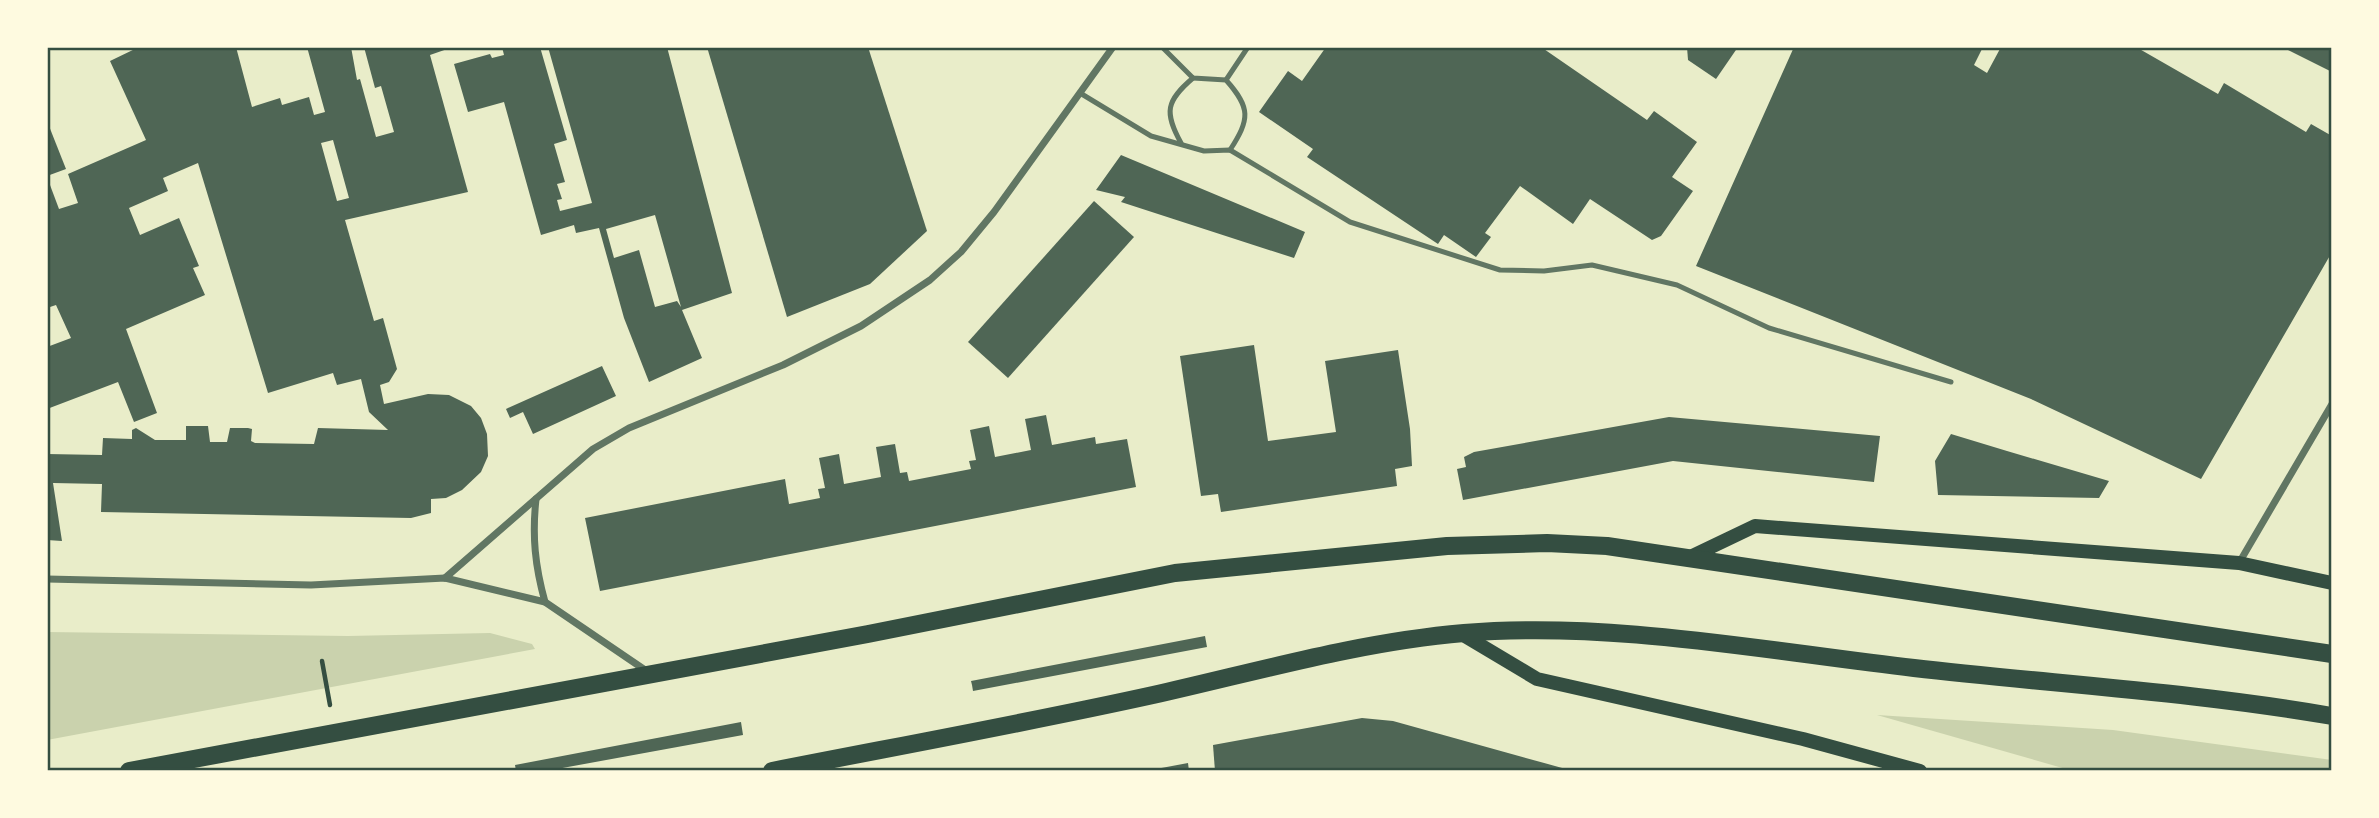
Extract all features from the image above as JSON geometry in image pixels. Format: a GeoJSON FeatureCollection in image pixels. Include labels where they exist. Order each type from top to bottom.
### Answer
{"type":"FeatureCollection","features":[{"type":"Feature","properties":{"kind":"main road"},"geometry":{"type":"LineString","coordinates":[[1686,559],[1755,526],[2239,563],[2332,583]]}},
{"type":"Feature","properties":{"kind":"main road"},"geometry":{"type":"LineString","coordinates":[[129,771],[1175,573],[1447,546],[1546,543],[1607,546],[2332,654]]}},
{"type":"Feature","properties":{"kind":"main road"},"geometry":{"type":"LineString","coordinates":[[772,771],[1143,697],[1357,648],[1460,633],[1580,630],[2265,705],[2332,716]]}},
{"type":"Feature","properties":{"kind":"main road"},"geometry":{"type":"LineString","coordinates":[[1460,633],[1537,679],[1803,739],[1920,771]]}},
{"type":"Feature","properties":{"kind":"street"},"geometry":{"type":"LineString","coordinates":[[445,578],[593,449],[629,428],[783,365],[861,327],[930,280],[961,252],[994,212],[1113,47]]}},
{"type":"Feature","properties":{"kind":"street"},"geometry":{"type":"LineString","coordinates":[[2239,563],[2332,404]]}},
{"type":"Feature","properties":{"kind":"street"},"geometry":{"type":"LineString","coordinates":[[536,498],[534,553],[545,601]]}},
{"type":"Feature","properties":{"kind":"street"},"geometry":{"type":"LineString","coordinates":[[47,579],[311,585],[445,578],[545,601],[652,674]]}},
{"type":"Feature","properties":{"kind":"lane"},"geometry":{"type":"LineString","coordinates":[[1161,47],[1193,78],[1226,80],[1244,100],[1245,127],[1230,150]]}},
{"type":"Feature","properties":{"kind":"lane"},"geometry":{"type":"LineString","coordinates":[[1226,80],[1248,47]]}},
{"type":"Feature","properties":{"kind":"lane"},"geometry":{"type":"LineString","coordinates":[[1181,144],[1168,120],[1174,95],[1193,78]]}},
{"type":"Feature","properties":{"kind":"lane"},"geometry":{"type":"LineString","coordinates":[[1080,93],[1151,136],[1203,151],[1230,150],[1350,222],[1500,270],[1544,271],[1592,265],[1676,285],[1769,328],[1951,382]]}},
{"type":"Feature","properties":{"kind":"green space"},"geometry":{"type":"Polygon","coordinates":[[[47,632],[348,636],[490,633],[532,644],[535,649],[47,740],[47,632]]]}},
{"type":"Feature","properties":{"kind":"green space"},"geometry":{"type":"Polygon","coordinates":[[[1877,715],[2113,730],[2332,760],[2332,771],[2073,771],[1877,715]]]}},
{"type":"Feature","properties":{"kind":"building"},"geometry":{"type":"Polygon","coordinates":[[[139,47],[236,47],[252,107],[280,98],[282,105],[309,97],[314,115],[325,112],[307,47],[351,47],[357,80],[360,79],[376,137],[394,132],[381,86],[375,88],[364,47],[453,47],[430,55],[468,192],[345,220],[374,321],[383,318],[397,369],[389,382],[380,385],[384,404],[428,394],[449,395],[471,406],[481,418],[487,434],[488,456],[481,472],[462,490],[446,498],[431,499],[431,513],[411,518],[101,512],[102,484],[53,483],[62,541],[47,540],[47,454],[102,455],[103,438],[132,439],[132,430],[136,428],[155,440],[186,440],[186,426],[208,426],[210,442],[227,442],[230,428],[248,428],[252,429],[251,441],[255,443],[314,444],[318,428],[388,430],[369,412],[361,379],[337,385],[333,373],[268,393],[198,163],[163,178],[168,191],[129,208],[140,235],[179,218],[199,266],[193,268],[205,295],[126,329],[157,413],[134,422],[118,382],[47,409],[47,347],[71,338],[56,305],[47,308],[47,177],[59,209],[78,203],[68,174],[146,140],[110,61],[139,47]],[[333,140],[321,143],[337,201],[349,198],[333,140]]]}},
{"type":"Feature","properties":{"kind":"building"},"geometry":{"type":"Polygon","coordinates":[[[502,47],[540,47],[567,140],[554,144],[565,182],[557,184],[562,199],[557,200],[560,211],[592,203],[548,47],[667,47],[732,293],[682,310],[702,358],[649,382],[624,318],[599,228],[576,233],[574,225],[541,235],[504,102],[468,112],[454,64],[490,54],[492,58],[504,55],[502,47]],[[655,215],[606,229],[614,258],[639,250],[655,307],[677,301],[681,307],[655,215]]]}},
{"type":"Feature","properties":{"kind":"building"},"geometry":{"type":"Polygon","coordinates":[[[707,47],[868,47],[927,231],[870,284],[787,317],[707,47]]]}},
{"type":"Feature","properties":{"kind":"building"},"geometry":{"type":"Polygon","coordinates":[[[1326,47],[1541,47],[1647,120],[1654,111],[1697,142],[1672,177],[1693,191],[1661,236],[1652,240],[1590,199],[1573,224],[1520,186],[1485,233],[1491,237],[1476,257],[1444,235],[1438,244],[1307,157],[1313,149],[1259,112],[1288,71],[1302,81],[1326,47]]]}},
{"type":"Feature","properties":{"kind":"building"},"geometry":{"type":"Polygon","coordinates":[[[1687,47],[1738,47],[1716,79],[1688,60],[1687,47]]]}},
{"type":"Feature","properties":{"kind":"building"},"geometry":{"type":"Polygon","coordinates":[[[1794,47],[1983,47],[1974,65],[1987,73],[2001,47],[2136,47],[2218,94],[2224,83],[2306,132],[2311,124],[2332,136],[2332,252],[2201,479],[2031,399],[1696,266],[1794,47]]]}},
{"type":"Feature","properties":{"kind":"building"},"geometry":{"type":"Polygon","coordinates":[[[2282,47],[2332,47],[2332,72],[2282,47]]]}},
{"type":"Feature","properties":{"kind":"building"},"geometry":{"type":"Polygon","coordinates":[[[47,121],[66,169],[47,176],[47,121]]]}},
{"type":"Feature","properties":{"kind":"building"},"geometry":{"type":"Polygon","coordinates":[[[1121,155],[1305,232],[1294,258],[1121,202],[1125,197],[1096,190],[1121,155]]]}},
{"type":"Feature","properties":{"kind":"building"},"geometry":{"type":"Polygon","coordinates":[[[1094,201],[1134,237],[1008,378],[968,342],[1094,201]]]}},
{"type":"Feature","properties":{"kind":"building"},"geometry":{"type":"Polygon","coordinates":[[[1254,345],[1268,441],[1336,432],[1325,361],[1398,350],[1410,429],[1412,466],[1395,469],[1397,486],[1221,512],[1218,494],[1201,496],[1180,356],[1254,345]]]}},
{"type":"Feature","properties":{"kind":"building"},"geometry":{"type":"Polygon","coordinates":[[[602,366],[616,396],[533,434],[523,412],[510,418],[506,409],[602,366]]]}},
{"type":"Feature","properties":{"kind":"building"},"geometry":{"type":"Polygon","coordinates":[[[1046,415],[1052,445],[1095,437],[1096,444],[1127,439],[1136,487],[600,591],[585,518],[785,479],[789,504],[820,498],[818,489],[825,488],[819,458],[839,454],[844,484],[881,477],[876,447],[895,444],[900,473],[907,472],[909,481],[971,469],[969,461],[976,460],[970,430],[989,426],[995,457],[1031,450],[1025,419],[1046,415]]]}},
{"type":"Feature","properties":{"kind":"building"},"geometry":{"type":"Polygon","coordinates":[[[1669,417],[1880,436],[1874,482],[1673,461],[1463,500],[1457,469],[1466,467],[1464,457],[1474,452],[1669,417]]]}},
{"type":"Feature","properties":{"kind":"building"},"geometry":{"type":"Polygon","coordinates":[[[1951,434],[2109,481],[2099,498],[1938,495],[1935,461],[1951,434]]]}},
{"type":"Feature","properties":{"kind":"building"},"geometry":{"type":"Polygon","coordinates":[[[1205,636],[1207,647],[973,691],[971,681],[1205,636]]]}},
{"type":"Feature","properties":{"kind":"building"},"geometry":{"type":"Polygon","coordinates":[[[1362,718],[1393,721],[1573,771],[1215,771],[1213,745],[1362,718]]]}},
{"type":"Feature","properties":{"kind":"building"},"geometry":{"type":"Polygon","coordinates":[[[741,722],[743,735],[546,771],[516,771],[515,765],[741,722]]]}},
{"type":"Feature","properties":{"kind":"building"},"geometry":{"type":"Polygon","coordinates":[[[1188,763],[1189,771],[1156,771],[1156,769],[1188,763]]]}}]}
